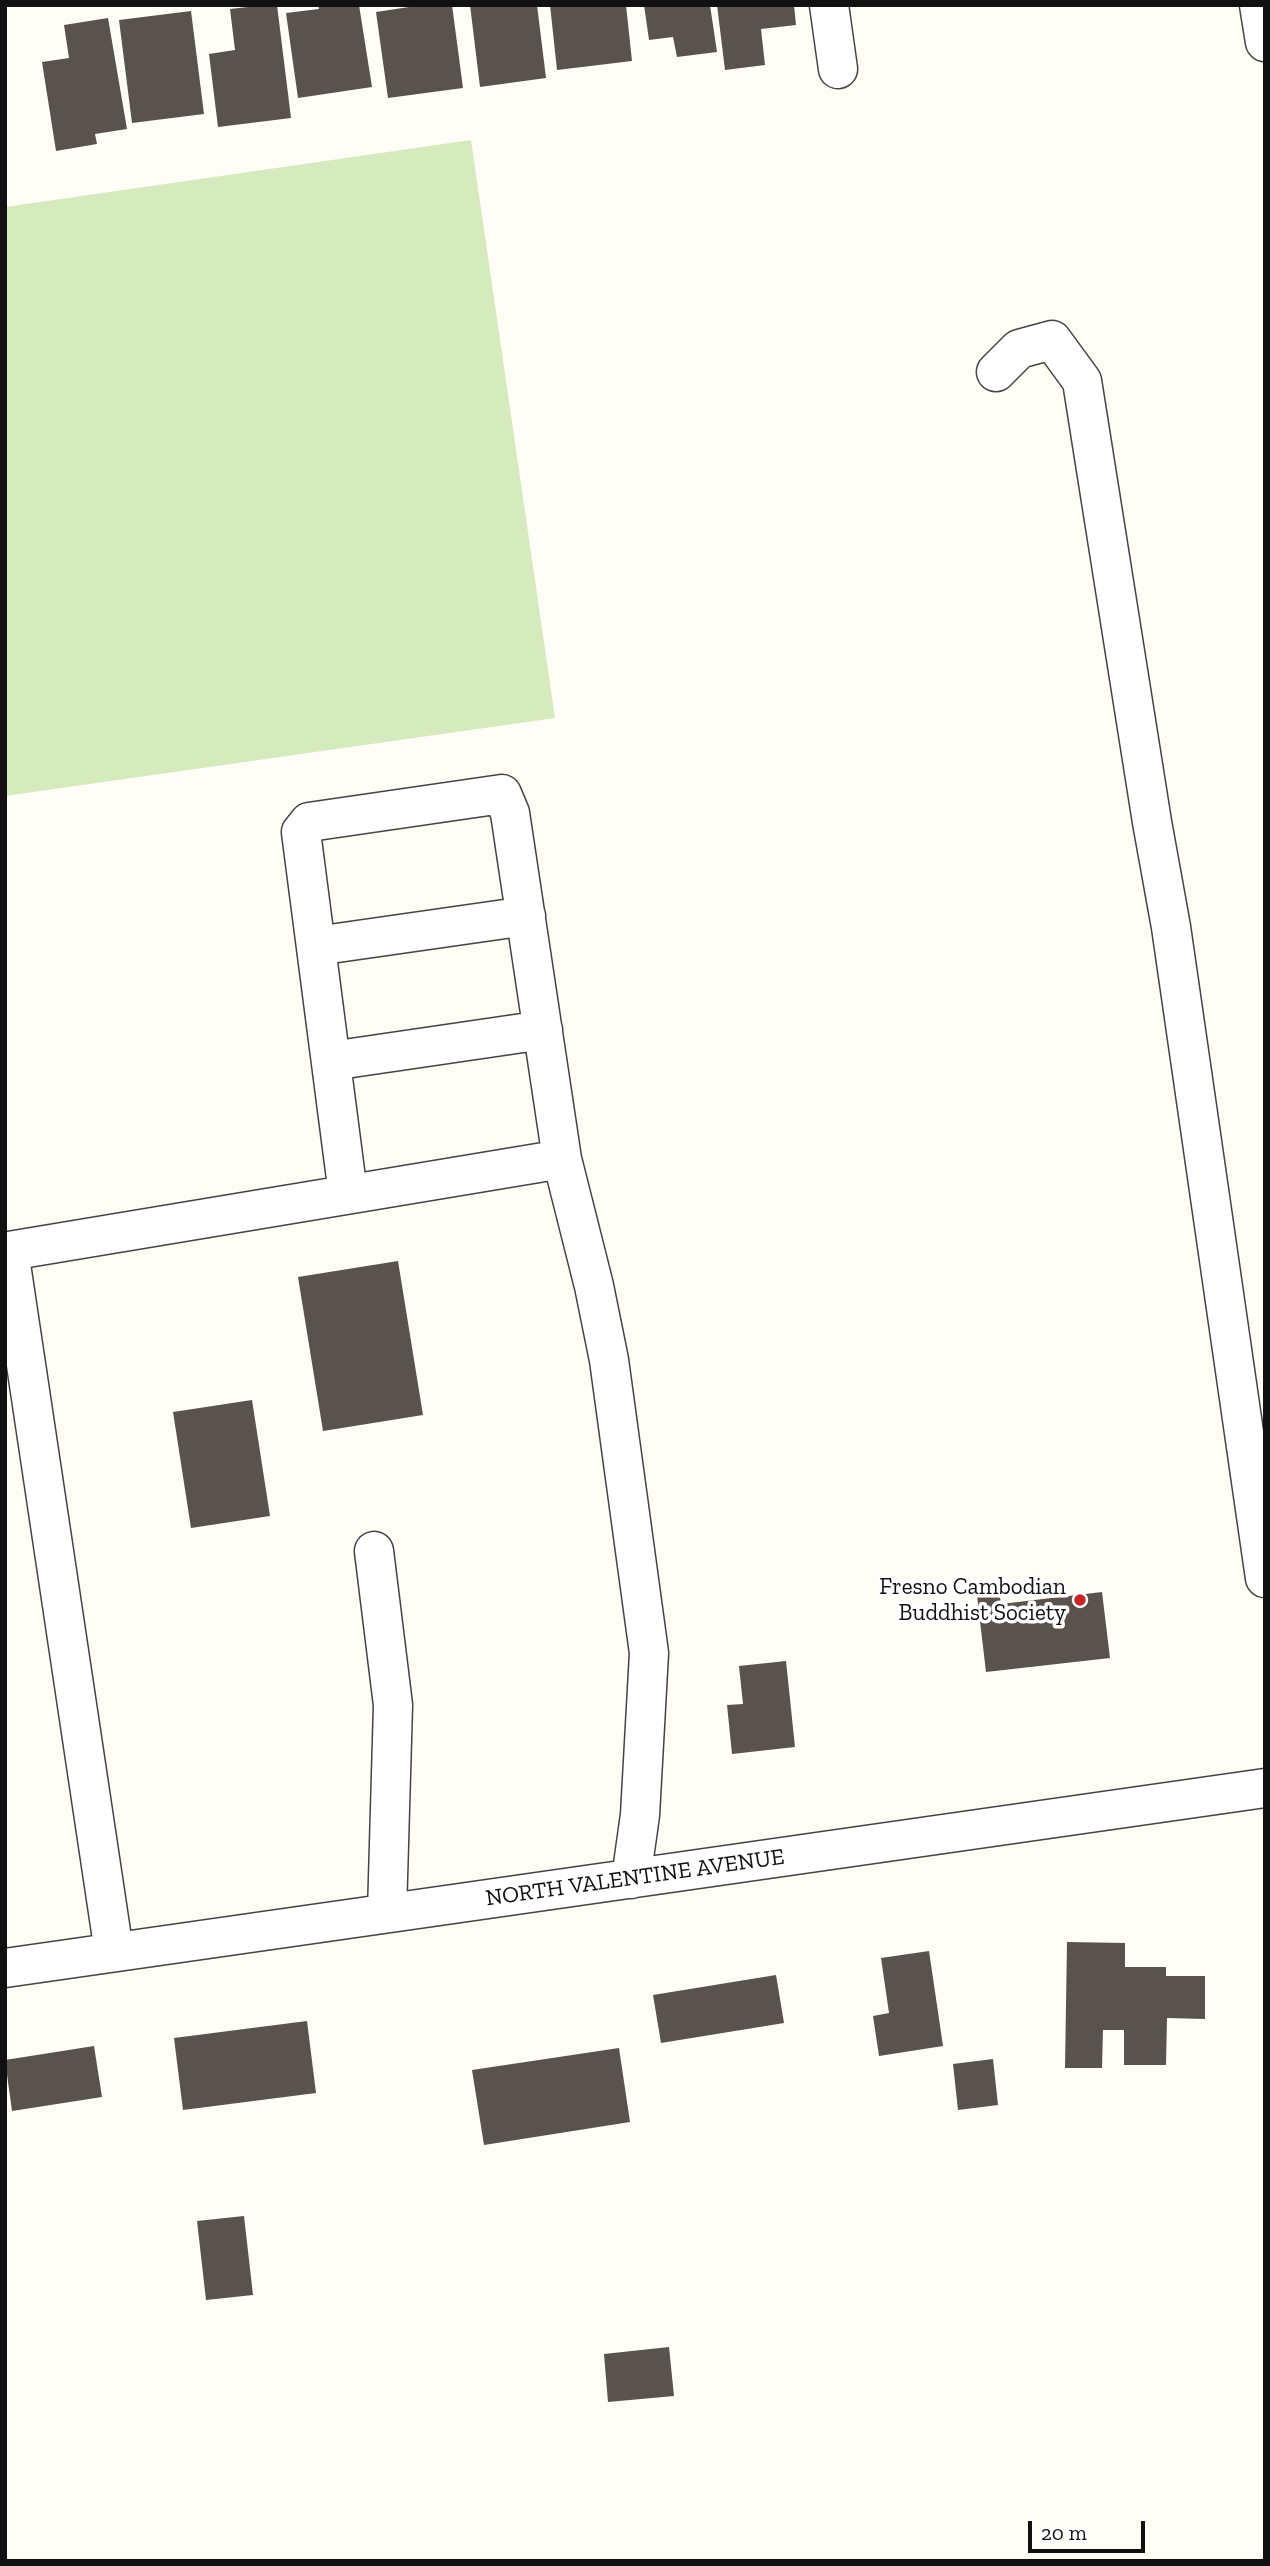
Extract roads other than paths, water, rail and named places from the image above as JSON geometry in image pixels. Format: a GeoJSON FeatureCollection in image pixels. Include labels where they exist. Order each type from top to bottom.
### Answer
{"type":"FeatureCollection","features":[{"type":"Feature","properties":{"kind":"street"},"geometry":{"type":"LineString","coordinates":[[829,5],[838,69]]}},
{"type":"Feature","properties":{"kind":"street"},"geometry":{"type":"LineString","coordinates":[[1259,5],[1265,42]]}},
{"type":"Feature","properties":{"kind":"street"},"geometry":{"type":"LineString","coordinates":[[996,372],[1019,349],[1052,340],[1082,381],[1171,927],[1265,1578]]}},
{"type":"Feature","properties":{"kind":"street"},"geometry":{"type":"LineString","coordinates":[[348,1195],[301,832],[309,822],[502,794],[510,813],[562,1159],[594,1286],[609,1360],[649,1653],[640,1815],[631,1879]]}},
{"type":"Feature","properties":{"kind":"street"},"geometry":{"type":"LineString","coordinates":[[316,946],[526,916]]}},
{"type":"Feature","properties":{"kind":"street"},"geometry":{"type":"LineString","coordinates":[[331,1062],[543,1030]]}},
{"type":"Feature","properties":{"kind":"street"},"geometry":{"type":"LineString","coordinates":[[114,1952],[9,1251],[562,1159]]}},
{"type":"Feature","properties":{"kind":"street"},"geometry":{"type":"LineString","coordinates":[[374,1551],[393,1705],[387,1913]]}},
{"type":"Feature","properties":{"kind":"street","name":"NORTH VALENTINE AVENUE"},"geometry":{"type":"LineString","coordinates":[[5,1968],[1265,1788]]}},
{"type":"Feature","properties":{"kind":"place","name":"Fresno Cambodian Buddhist Society"},"geometry":{"type":"Point","coordinates":[1080,1600]}}]}
